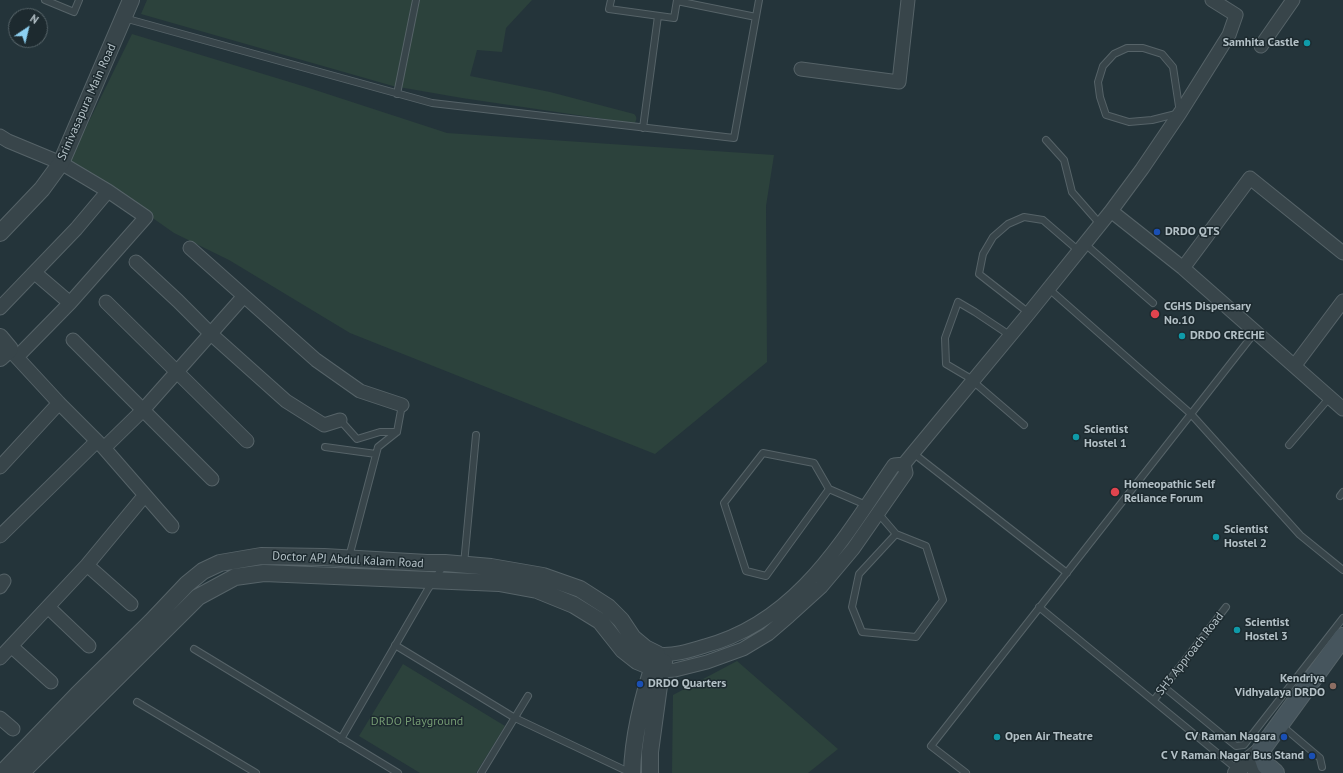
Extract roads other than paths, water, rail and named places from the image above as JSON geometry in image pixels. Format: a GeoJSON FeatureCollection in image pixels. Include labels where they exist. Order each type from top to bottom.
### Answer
{"type":"FeatureCollection","features":[{"type":"Feature","properties":{"kind":"main road"},"geometry":{"type":"LineString","coordinates":[[1265,765],[1280,724],[1343,637]]}},
{"type":"Feature","properties":{"kind":"street","name":"Srinivasapura Main Road"},"geometry":{"type":"LineString","coordinates":[[0,233],[42,189],[61,163],[131,0]]}},
{"type":"Feature","properties":{"kind":"street"},"geometry":{"type":"LineString","coordinates":[[801,69],[900,82],[908,0]]}},
{"type":"Feature","properties":{"kind":"street"},"geometry":{"type":"LineString","coordinates":[[338,565],[434,580],[499,582],[537,590],[574,606],[600,621],[623,650],[637,661],[659,662],[691,650],[734,637],[765,619],[796,594],[822,567],[894,465],[904,464],[1049,289],[1142,168],[1180,113],[1229,35],[1236,15],[1233,5],[1212,0]]}},
{"type":"Feature","properties":{"kind":"street"},"geometry":{"type":"LineString","coordinates":[[1261,46],[1293,0]]}},
{"type":"Feature","properties":{"kind":"street"},"geometry":{"type":"LineString","coordinates":[[3,142],[61,163],[108,191],[146,217],[70,303],[7,350],[101,444],[172,526]]}},
{"type":"Feature","properties":{"kind":"street"},"geometry":{"type":"LineString","coordinates":[[1183,268],[1250,178],[1343,253]]}},
{"type":"Feature","properties":{"kind":"street"},"geometry":{"type":"LineString","coordinates":[[0,308],[76,229],[108,191]]}},
{"type":"Feature","properties":{"kind":"street"},"geometry":{"type":"LineString","coordinates":[[1111,210],[1183,268],[1343,408]]}},
{"type":"Feature","properties":{"kind":"street"},"geometry":{"type":"LineString","coordinates":[[190,248],[316,360],[360,391],[402,405]]}},
{"type":"Feature","properties":{"kind":"street"},"geometry":{"type":"LineString","coordinates":[[136,262],[211,334],[286,401],[324,425],[340,420]]}},
{"type":"Feature","properties":{"kind":"street"},"geometry":{"type":"LineString","coordinates":[[35,273],[70,303]]}},
{"type":"Feature","properties":{"kind":"street"},"geometry":{"type":"LineString","coordinates":[[0,536],[101,444],[143,410],[244,296]]}},
{"type":"Feature","properties":{"kind":"street"},"geometry":{"type":"LineString","coordinates":[[1295,365],[1343,301]]}},
{"type":"Feature","properties":{"kind":"street"},"geometry":{"type":"LineString","coordinates":[[106,302],[247,441]]}},
{"type":"Feature","properties":{"kind":"street"},"geometry":{"type":"LineString","coordinates":[[73,340],[212,479]]}},
{"type":"Feature","properties":{"kind":"street"},"geometry":{"type":"LineString","coordinates":[[0,467],[59,403]]}},
{"type":"Feature","properties":{"kind":"street"},"geometry":{"type":"LineString","coordinates":[[659,662],[675,670],[707,662],[743,649],[768,634],[821,587],[853,549],[906,473],[904,464]]}},
{"type":"Feature","properties":{"kind":"street"},"geometry":{"type":"LineString","coordinates":[[0,658],[87,565],[145,495]]}},
{"type":"Feature","properties":{"kind":"street"},"geometry":{"type":"LineString","coordinates":[[866,505],[878,513]]}},
{"type":"Feature","properties":{"kind":"street","name":"Doctor APJ Abdul Kalam Road"},"geometry":{"type":"LineString","coordinates":[[2,773],[187,584],[204,571],[220,562],[261,556],[289,565],[445,563],[492,567],[543,576],[580,589],[608,607],[621,620],[633,638],[659,662]]}},
{"type":"Feature","properties":{"kind":"street"},"geometry":{"type":"LineString","coordinates":[[87,565],[131,604]]}},
{"type":"Feature","properties":{"kind":"street"},"geometry":{"type":"LineString","coordinates":[[21,773],[198,597],[235,577],[264,573],[289,565]]}},
{"type":"Feature","properties":{"kind":"street"},"geometry":{"type":"LineString","coordinates":[[48,607],[89,646]]}},
{"type":"Feature","properties":{"kind":"street"},"geometry":{"type":"LineString","coordinates":[[11,646],[51,682]]}},
{"type":"Feature","properties":{"kind":"street"},"geometry":{"type":"LineString","coordinates":[[625,772],[632,756],[643,696],[659,662]]}},
{"type":"Feature","properties":{"kind":"street"},"geometry":{"type":"LineString","coordinates":[[650,773],[650,752],[659,662]]}},
{"type":"Feature","properties":{"kind":"street"},"geometry":{"type":"LineString","coordinates":[[0,718],[13,729]]}},
{"type":"Feature","properties":{"kind":"street"},"geometry":{"type":"LineString","coordinates":[[1239,772],[1247,761],[1265,765]]}},
{"type":"Feature","properties":{"kind":"lane"},"geometry":{"type":"LineString","coordinates":[[45,0],[74,12],[79,0]]}},
{"type":"Feature","properties":{"kind":"lane"},"geometry":{"type":"LineString","coordinates":[[397,94],[416,0]]}},
{"type":"Feature","properties":{"kind":"lane"},"geometry":{"type":"LineString","coordinates":[[610,0],[609,9],[674,18],[677,0],[756,17]]}},
{"type":"Feature","properties":{"kind":"lane"},"geometry":{"type":"LineString","coordinates":[[124,18],[432,103],[734,138],[760,0]]}},
{"type":"Feature","properties":{"kind":"lane"},"geometry":{"type":"LineString","coordinates":[[643,128],[658,16]]}},
{"type":"Feature","properties":{"kind":"lane"},"geometry":{"type":"LineString","coordinates":[[1127,48],[1143,48],[1162,54],[1173,67],[1180,113],[1152,120],[1129,122],[1106,115],[1100,97],[1098,82],[1103,66],[1114,54],[1127,48]]}},
{"type":"Feature","properties":{"kind":"lane"},"geometry":{"type":"LineString","coordinates":[[1046,140],[1064,160],[1072,192],[1100,224]]}},
{"type":"Feature","properties":{"kind":"lane"},"geometry":{"type":"LineString","coordinates":[[1029,313],[979,274],[983,254],[993,237],[1008,224],[1024,217],[1043,220],[1082,247],[1153,303]]}},
{"type":"Feature","properties":{"kind":"lane"},"geometry":{"type":"LineString","coordinates":[[1049,289],[1191,414],[1300,535],[1343,570]]}},
{"type":"Feature","properties":{"kind":"lane"},"geometry":{"type":"LineString","coordinates":[[1010,336],[958,302],[945,338],[946,364],[968,377],[1024,425]]}},
{"type":"Feature","properties":{"kind":"lane"},"geometry":{"type":"LineString","coordinates":[[966,773],[931,746],[1256,331]]}},
{"type":"Feature","properties":{"kind":"lane"},"geometry":{"type":"LineString","coordinates":[[1289,445],[1330,397]]}},
{"type":"Feature","properties":{"kind":"lane"},"geometry":{"type":"LineString","coordinates":[[338,565],[378,447],[397,432],[402,405]]}},
{"type":"Feature","properties":{"kind":"lane"},"geometry":{"type":"LineString","coordinates":[[340,420],[357,439],[380,432],[397,432]]}},
{"type":"Feature","properties":{"kind":"lane"},"geometry":{"type":"LineString","coordinates":[[464,565],[476,435]]}},
{"type":"Feature","properties":{"kind":"lane"},"geometry":{"type":"LineString","coordinates":[[325,447],[376,454]]}},
{"type":"Feature","properties":{"kind":"lane"},"geometry":{"type":"LineString","coordinates":[[829,489],[766,576],[746,571],[724,503],[763,453],[814,463],[829,489],[866,505]]}},
{"type":"Feature","properties":{"kind":"lane"},"geometry":{"type":"LineString","coordinates":[[913,453],[1066,573]]}},
{"type":"Feature","properties":{"kind":"lane"},"geometry":{"type":"LineString","coordinates":[[878,513],[896,534],[926,546],[943,600],[916,637],[862,632],[852,607],[858,574],[896,534]]}},
{"type":"Feature","properties":{"kind":"lane"},"geometry":{"type":"LineString","coordinates":[[341,738],[445,563]]}},
{"type":"Feature","properties":{"kind":"lane"},"geometry":{"type":"LineString","coordinates":[[1039,607],[1154,700],[1239,772]]}},
{"type":"Feature","properties":{"kind":"lane","name":"SH3 Approach Road"},"geometry":{"type":"LineString","coordinates":[[1154,700],[1226,608]]}},
{"type":"Feature","properties":{"kind":"lane"},"geometry":{"type":"LineString","coordinates":[[1164,687],[1236,746],[1244,745],[1343,618]]}},
{"type":"Feature","properties":{"kind":"lane"},"geometry":{"type":"LineString","coordinates":[[395,645],[515,718],[625,772]]}},
{"type":"Feature","properties":{"kind":"lane"},"geometry":{"type":"LineString","coordinates":[[194,649],[398,773]]}},
{"type":"Feature","properties":{"kind":"lane"},"geometry":{"type":"LineString","coordinates":[[481,773],[528,696]]}},
{"type":"Feature","properties":{"kind":"lane"},"geometry":{"type":"LineString","coordinates":[[137,702],[256,773]]}},
{"type":"Feature","properties":{"kind":"lane"},"geometry":{"type":"LineString","coordinates":[[1280,724],[1320,758],[1322,767]]}},
{"type":"Feature","properties":{"kind":"place","name":"Samhita Castle"},"geometry":{"type":"Point","coordinates":[1307,43]}},
{"type":"Feature","properties":{"kind":"place","name":"DRDO QTS"},"geometry":{"type":"Point","coordinates":[1157,232]}},
{"type":"Feature","properties":{"kind":"place","name":"CGHS Dispensary No.10"},"geometry":{"type":"Point","coordinates":[1155,314]}},
{"type":"Feature","properties":{"kind":"place","name":"DRDO CRECHE"},"geometry":{"type":"Point","coordinates":[1182,336]}},
{"type":"Feature","properties":{"kind":"place","name":"Scientist Hostel 1"},"geometry":{"type":"Point","coordinates":[1076,437]}},
{"type":"Feature","properties":{"kind":"place","name":"Homeopathic Self Reliance Forum"},"geometry":{"type":"Point","coordinates":[1115,492]}},
{"type":"Feature","properties":{"kind":"place","name":"Scientist Hostel 2"},"geometry":{"type":"Point","coordinates":[1216,537]}},
{"type":"Feature","properties":{"kind":"place","name":"Scientist Hostel 3"},"geometry":{"type":"Point","coordinates":[1237,630]}},
{"type":"Feature","properties":{"kind":"place","name":"DRDO Quarters"},"geometry":{"type":"Point","coordinates":[640,684]}},
{"type":"Feature","properties":{"kind":"place","name":"Kendriya Vidhyalaya DRDO"},"geometry":{"type":"Point","coordinates":[1333,686]}},
{"type":"Feature","properties":{"kind":"place","name":"Open Air Theatre"},"geometry":{"type":"Point","coordinates":[997,737]}},
{"type":"Feature","properties":{"kind":"place","name":"CV Raman Nagara"},"geometry":{"type":"Point","coordinates":[1284,737]}},
{"type":"Feature","properties":{"kind":"place","name":"C V Raman Nagar Bus Stand"},"geometry":{"type":"Point","coordinates":[1312,756]}},
{"type":"Feature","properties":{"kind":"park label","name":"DRDO Playground"},"geometry":{"type":"Point","coordinates":[417,722]}}]}
